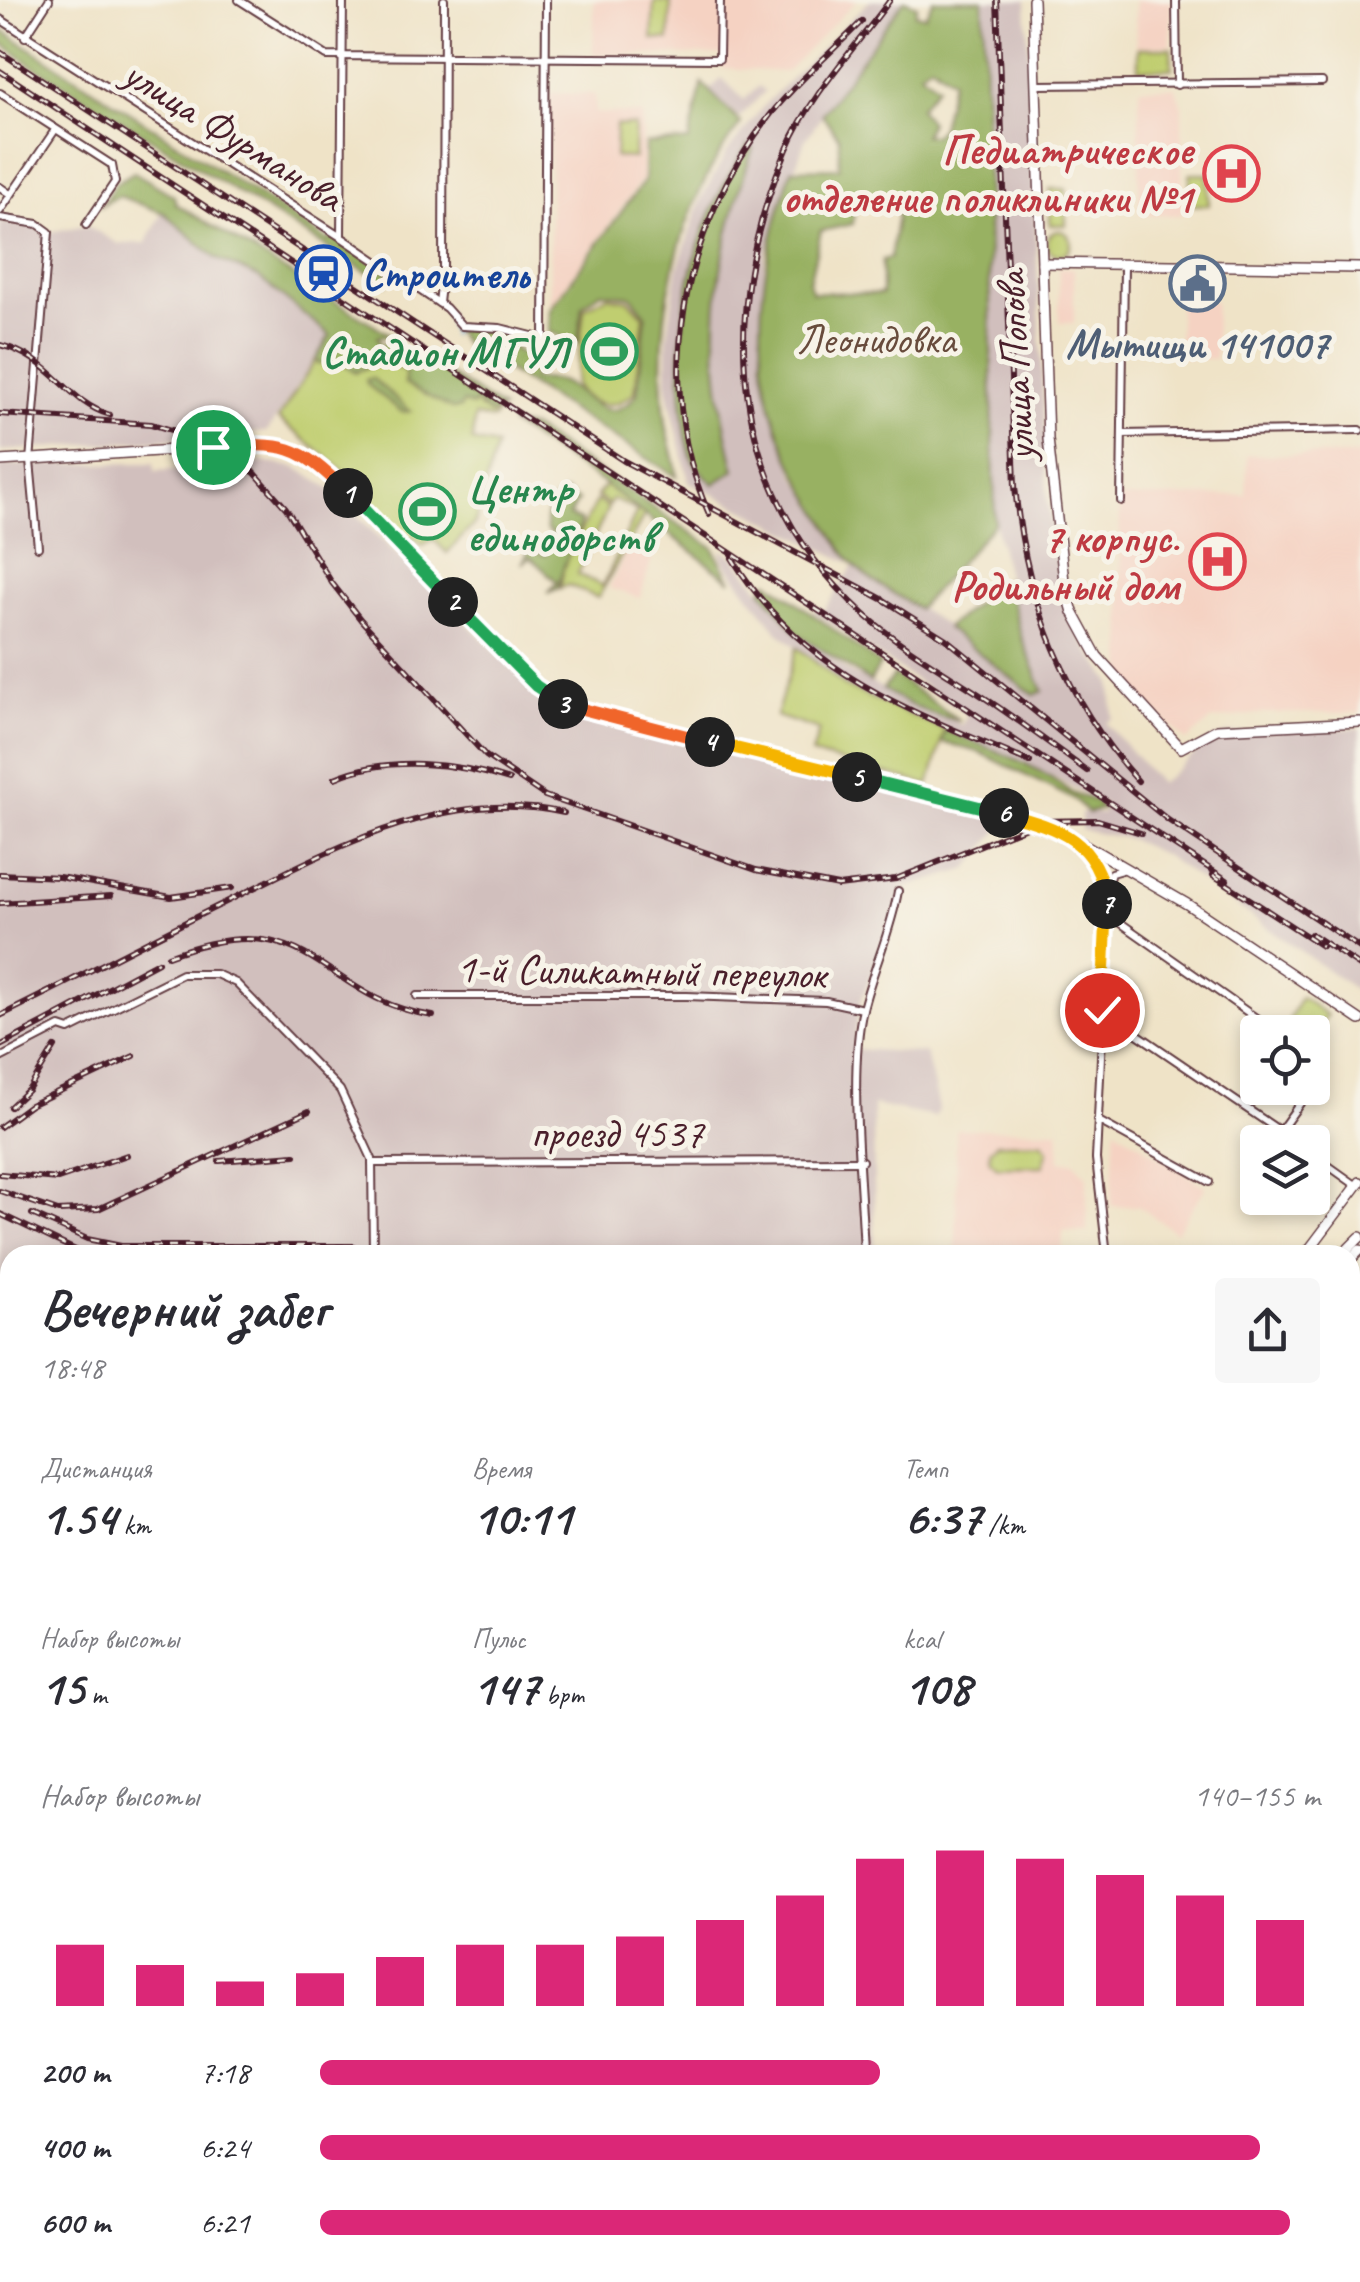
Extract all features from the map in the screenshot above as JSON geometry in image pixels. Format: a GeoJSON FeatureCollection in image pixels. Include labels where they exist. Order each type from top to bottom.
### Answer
{"type":"FeatureCollection","features":[{"type":"Feature","properties":{"kind":"street"},"geometry":{"type":"LineString","coordinates":[[25,37],[49,0]]}},
{"type":"Feature","properties":{"kind":"street"},"geometry":{"type":"LineString","coordinates":[[238,0],[327,56],[719,59],[720,0]]}},
{"type":"Feature","properties":{"kind":"street"},"geometry":{"type":"LineString","coordinates":[[341,237],[343,0]]}},
{"type":"Feature","properties":{"kind":"street"},"geometry":{"type":"LineString","coordinates":[[439,303],[443,267],[444,0]]}},
{"type":"Feature","properties":{"kind":"street"},"geometry":{"type":"LineString","coordinates":[[546,0],[547,57]]}},
{"type":"Feature","properties":{"kind":"street","name":"улица Попова"},"geometry":{"type":"LineString","coordinates":[[1034,0],[1050,452],[1057,538],[1072,612],[1097,656],[1182,748],[1217,729],[1360,722]]}},
{"type":"Feature","properties":{"kind":"street"},"geometry":{"type":"LineString","coordinates":[[1176,0],[1177,85]]}},
{"type":"Feature","properties":{"kind":"street","name":"улица Фурманова"},"geometry":{"type":"LineString","coordinates":[[0,18],[341,237],[439,303],[462,326],[500,328],[544,339],[547,57]]}},
{"type":"Feature","properties":{"kind":"street"},"geometry":{"type":"LineString","coordinates":[[1037,85],[1322,82]]}},
{"type":"Feature","properties":{"kind":"street"},"geometry":{"type":"LineString","coordinates":[[0,93],[112,164],[115,182],[86,225]]}},
{"type":"Feature","properties":{"kind":"street"},"geometry":{"type":"LineString","coordinates":[[38,547],[30,461],[49,232],[38,224],[0,214],[55,130]]}},
{"type":"Feature","properties":{"kind":"street"},"geometry":{"type":"LineString","coordinates":[[0,187],[10,194]]}},
{"type":"Feature","properties":{"kind":"street"},"geometry":{"type":"LineString","coordinates":[[1042,263],[1360,268]]}},
{"type":"Feature","properties":{"kind":"street"},"geometry":{"type":"LineString","coordinates":[[1120,501],[1124,266]]}},
{"type":"Feature","properties":{"kind":"street"},"geometry":{"type":"LineString","coordinates":[[1122,434],[1360,430]]}},
{"type":"Feature","properties":{"kind":"street"},"geometry":{"type":"LineString","coordinates":[[0,461],[286,446],[322,467],[536,686],[562,704],[973,804],[1081,842],[1130,869],[1360,1020]]}},
{"type":"Feature","properties":{"kind":"street"},"geometry":{"type":"LineString","coordinates":[[1081,842],[1101,875]]}},
{"type":"Feature","properties":{"kind":"street"},"geometry":{"type":"LineString","coordinates":[[1105,1245],[1098,1198],[1097,1120],[1108,914],[1101,875],[1102,864],[1109,857]]}},
{"type":"Feature","properties":{"kind":"street"},"geometry":{"type":"LineString","coordinates":[[1105,895],[1112,873],[1130,869]]}},
{"type":"Feature","properties":{"kind":"street"},"geometry":{"type":"LineString","coordinates":[[864,1245],[859,1045],[863,1009],[893,923],[898,891]]}},
{"type":"Feature","properties":{"kind":"street"},"geometry":{"type":"LineString","coordinates":[[1108,914],[1252,1015]]}},
{"type":"Feature","properties":{"kind":"street"},"geometry":{"type":"LineString","coordinates":[[0,1058],[60,1028],[70,1030],[182,974],[223,976],[236,983],[340,1090],[361,1130],[372,1163],[372,1245]]}},
{"type":"Feature","properties":{"kind":"street","name":"1-й Силикатный переулок"},"geometry":{"type":"LineString","coordinates":[[417,996],[687,996],[826,1001],[863,1009]]}},
{"type":"Feature","properties":{"kind":"street"},"geometry":{"type":"LineString","coordinates":[[1102,1010],[1273,1125]]}},
{"type":"Feature","properties":{"kind":"street"},"geometry":{"type":"LineString","coordinates":[[1097,1120],[1209,1182]]}},
{"type":"Feature","properties":{"kind":"street","name":"проезд 4537"},"geometry":{"type":"LineString","coordinates":[[372,1163],[862,1161]]}},
{"type":"Feature","properties":{"kind":"street"},"geometry":{"type":"LineString","coordinates":[[1313,1245],[1358,1184],[1330,1166]]}},
{"type":"Feature","properties":{"kind":"shaded area"},"geometry":{"type":"Polygon","coordinates":[[[594,0],[857,0],[786,72],[722,68],[721,55],[593,54],[594,0]]]}},
{"type":"Feature","properties":{"kind":"shaded area"},"geometry":{"type":"Polygon","coordinates":[[[870,0],[904,0],[805,140],[765,255],[760,339],[765,381],[794,474],[855,565],[1043,691],[1022,639],[995,524],[983,0],[1026,0],[1047,497],[1063,598],[1085,645],[1111,682],[1113,718],[1106,723],[1160,784],[1212,739],[1228,733],[1360,728],[1360,993],[1164,855],[1129,839],[1081,830],[1081,812],[1102,814],[1106,806],[1055,778],[846,687],[778,632],[725,563],[720,549],[734,557],[788,624],[850,673],[962,725],[967,715],[814,612],[817,607],[824,611],[854,565],[689,482],[667,388],[667,339],[677,270],[701,199],[727,152],[766,103],[870,0]],[[748,145],[728,174],[694,258],[679,350],[684,421],[734,469],[715,376],[714,310],[722,252],[753,148],[748,145]]]}},
{"type":"Feature","properties":{"kind":"shaded area"},"geometry":{"type":"Polygon","coordinates":[[[1135,0],[1171,0],[1171,45],[1136,46],[1135,0]]]}},
{"type":"Feature","properties":{"kind":"shaded area"},"geometry":{"type":"Polygon","coordinates":[[[722,78],[744,100],[759,86],[765,91],[739,118],[710,90],[722,78]]]}},
{"type":"Feature","properties":{"kind":"shaded area"},"geometry":{"type":"Polygon","coordinates":[[[1175,87],[1182,107],[1182,215],[1139,215],[1139,88],[1175,87]]]}},
{"type":"Feature","properties":{"kind":"shaded area"},"geometry":{"type":"Polygon","coordinates":[[[550,93],[595,94],[595,113],[643,114],[642,179],[550,306],[550,93]]]}},
{"type":"Feature","properties":{"kind":"shaded area"},"geometry":{"type":"Polygon","coordinates":[[[164,209],[272,275],[330,335],[267,432],[0,451],[0,222],[36,227],[44,233],[86,225],[119,244],[146,243],[164,209]]]}},
{"type":"Feature","properties":{"kind":"shaded area"},"geometry":{"type":"Polygon","coordinates":[[[1059,268],[1074,268],[1074,323],[1059,323],[1059,268]]]}},
{"type":"Feature","properties":{"kind":"shaded area"},"geometry":{"type":"Polygon","coordinates":[[[1179,301],[1215,301],[1215,359],[1179,358],[1179,301]]]}},
{"type":"Feature","properties":{"kind":"shaded area"},"geometry":{"type":"Polygon","coordinates":[[[1247,455],[1360,455],[1360,713],[1263,713],[1212,720],[1186,741],[1124,680],[1119,498],[1246,495],[1247,455]]]}},
{"type":"Feature","properties":{"kind":"shaded area"},"geometry":{"type":"Polygon","coordinates":[[[263,462],[295,467],[328,487],[536,691],[569,711],[769,765],[996,816],[1002,826],[968,869],[904,888],[860,1003],[853,1049],[926,1053],[939,1108],[935,1117],[873,1105],[875,1245],[0,1245],[0,465],[154,463],[155,471],[263,462]]]}},
{"type":"Feature","properties":{"kind":"shaded area"},"geometry":{"type":"Polygon","coordinates":[[[631,542],[652,558],[640,598],[609,588],[631,542]]]}},
{"type":"Feature","properties":{"kind":"shaded area"},"geometry":{"type":"Polygon","coordinates":[[[1115,1128],[1206,1187],[1176,1232],[1138,1206],[1111,1206],[1115,1128]]]}},
{"type":"Feature","properties":{"kind":"shaded area"},"geometry":{"type":"Polygon","coordinates":[[[956,1129],[1059,1130],[1060,1161],[1075,1161],[1087,1177],[1087,1232],[1063,1231],[1062,1245],[956,1245],[956,1129]]]}},
{"type":"Feature","properties":{"kind":"green space","name":"Леонидовка"},"geometry":{"type":"Polygon","coordinates":[[[904,0],[917,5],[915,14],[925,16],[933,0],[983,0],[995,523],[918,609],[868,578],[845,554],[796,472],[778,430],[767,388],[762,303],[778,215],[792,169],[839,168],[839,138],[822,114],[904,0]],[[931,64],[920,72],[937,86],[919,108],[930,122],[924,135],[934,135],[941,127],[952,80],[931,64]],[[899,203],[854,207],[853,224],[821,231],[809,282],[812,292],[882,294],[882,260],[890,258],[899,203]]]}},
{"type":"Feature","properties":{"kind":"green space"},"geometry":{"type":"Polygon","coordinates":[[[654,1],[671,2],[669,40],[652,39],[654,1]]]}},
{"type":"Feature","properties":{"kind":"green space"},"geometry":{"type":"Polygon","coordinates":[[[0,29],[329,241],[333,236],[388,273],[386,284],[30,64],[0,42],[0,29]]]}},
{"type":"Feature","properties":{"kind":"green space"},"geometry":{"type":"Polygon","coordinates":[[[1138,48],[1171,48],[1172,69],[1138,69],[1138,48]]]}},
{"type":"Feature","properties":{"kind":"green space"},"geometry":{"type":"Polygon","coordinates":[[[702,83],[741,123],[700,190],[674,266],[663,345],[663,385],[677,477],[463,343],[453,327],[519,335],[514,349],[531,359],[533,379],[562,382],[609,410],[627,404],[637,394],[646,315],[631,296],[601,292],[582,307],[578,343],[549,332],[550,309],[644,181],[645,144],[689,141],[702,83]]]}},
{"type":"Feature","properties":{"kind":"green space"},"geometry":{"type":"Polygon","coordinates":[[[616,125],[635,126],[634,158],[615,157],[616,125]]]}},
{"type":"Feature","properties":{"kind":"green space"},"geometry":{"type":"Polygon","coordinates":[[[748,145],[753,148],[728,232],[717,307],[719,384],[735,470],[714,484],[690,454],[682,400],[682,332],[702,235],[748,145]]]}},
{"type":"Feature","properties":{"kind":"green space"},"geometry":{"type":"Polygon","coordinates":[[[134,172],[174,196],[176,204],[394,337],[377,336],[380,343],[394,345],[420,362],[428,360],[502,409],[490,414],[475,402],[473,406],[463,403],[452,409],[405,384],[405,371],[393,366],[375,365],[356,372],[341,363],[318,364],[316,359],[330,335],[258,277],[217,259],[164,213],[119,196],[102,205],[116,183],[134,172]]]}},
{"type":"Feature","properties":{"kind":"green space"},"geometry":{"type":"Polygon","coordinates":[[[1190,174],[1208,174],[1209,205],[1191,205],[1190,174]]]}},
{"type":"Feature","properties":{"kind":"green space"},"geometry":{"type":"Polygon","coordinates":[[[1050,189],[1066,189],[1066,225],[1050,225],[1050,189]]]}},
{"type":"Feature","properties":{"kind":"green space"},"geometry":{"type":"Polygon","coordinates":[[[1059,231],[1071,243],[1059,255],[1047,243],[1059,231]]]}},
{"type":"Feature","properties":{"kind":"green space","name":"Стадион МГУЛ"},"geometry":{"type":"Polygon","coordinates":[[[607,296],[629,300],[644,316],[635,392],[619,402],[603,404],[588,398],[575,385],[584,309],[607,296]]]}},
{"type":"Feature","properties":{"kind":"green space","name":"Строитель"},"geometry":{"type":"Polygon","coordinates":[[[339,323],[477,403],[480,409],[496,413],[493,419],[475,416],[472,441],[496,446],[475,523],[447,553],[433,539],[423,545],[412,538],[405,541],[337,465],[278,419],[339,323]]]}},
{"type":"Feature","properties":{"kind":"green space"},"geometry":{"type":"Polygon","coordinates":[[[372,378],[410,411],[402,412],[368,385],[366,380],[372,378]]]}},
{"type":"Feature","properties":{"kind":"green space"},"geometry":{"type":"Polygon","coordinates":[[[510,424],[533,428],[713,547],[731,581],[603,483],[510,424]]]}},
{"type":"Feature","properties":{"kind":"green space"},"geometry":{"type":"Polygon","coordinates":[[[605,485],[645,514],[598,598],[568,585],[561,588],[563,564],[597,500],[608,508],[578,574],[603,586],[637,511],[613,499],[609,505],[597,496],[605,485]]]}},
{"type":"Feature","properties":{"kind":"green space"},"geometry":{"type":"Polygon","coordinates":[[[565,492],[578,501],[569,516],[581,521],[559,588],[548,593],[557,582],[530,557],[522,564],[529,550],[546,555],[556,536],[547,531],[547,514],[556,498],[565,492]]]}},
{"type":"Feature","properties":{"kind":"green space"},"geometry":{"type":"Polygon","coordinates":[[[1006,579],[1022,639],[1043,691],[1034,695],[946,628],[1006,579]]]}},
{"type":"Feature","properties":{"kind":"green space"},"geometry":{"type":"Polygon","coordinates":[[[768,581],[880,664],[870,682],[797,633],[762,590],[768,581]]]}},
{"type":"Feature","properties":{"kind":"green space"},"geometry":{"type":"Polygon","coordinates":[[[797,647],[846,687],[945,730],[929,785],[812,754],[819,730],[776,716],[797,647]]]}},
{"type":"Feature","properties":{"kind":"green space"},"geometry":{"type":"Polygon","coordinates":[[[894,675],[960,721],[920,709],[883,689],[894,675]]]}},
{"type":"Feature","properties":{"kind":"green space"},"geometry":{"type":"Polygon","coordinates":[[[945,730],[1026,764],[1102,809],[1088,813],[1075,800],[979,752],[941,742],[945,730]]]}},
{"type":"Feature","properties":{"kind":"green space"},"geometry":{"type":"Polygon","coordinates":[[[1301,997],[1327,1015],[1292,1015],[1301,997]]]}},
{"type":"Feature","properties":{"kind":"green space"},"geometry":{"type":"Polygon","coordinates":[[[1042,1142],[1048,1150],[1043,1166],[997,1167],[990,1160],[990,1150],[997,1143],[1042,1142]]]}},
{"type":"Feature","properties":{"kind":"waterway"},"geometry":{"type":"LineString","coordinates":[[447,313],[452,335]]}},
{"type":"Feature","properties":{"kind":"railway"},"geometry":{"type":"LineString","coordinates":[[890,0],[808,110],[787,149],[764,211],[750,273],[744,335],[748,396],[761,455],[784,512],[818,565],[864,614],[1087,771]]}},
{"type":"Feature","properties":{"kind":"railway"},"geometry":{"type":"LineString","coordinates":[[997,0],[1015,486],[1020,527],[1052,644],[1089,716],[1138,781]]}},
{"type":"Feature","properties":{"kind":"railway"},"geometry":{"type":"LineString","coordinates":[[709,514],[691,463],[681,411],[679,358],[697,254],[716,205],[771,114],[862,21]]}},
{"type":"Feature","properties":{"kind":"railway"},"geometry":{"type":"LineString","coordinates":[[0,52],[624,461],[884,600],[946,639],[1168,820],[1360,948]]}},
{"type":"Feature","properties":{"kind":"railway"},"geometry":{"type":"LineString","coordinates":[[0,71],[1227,880]]}},
{"type":"Feature","properties":{"kind":"railway"},"geometry":{"type":"LineString","coordinates":[[0,345],[33,359],[81,400],[110,415]]}},
{"type":"Feature","properties":{"kind":"railway"},"geometry":{"type":"LineString","coordinates":[[0,414],[151,424],[195,437],[255,473],[286,508],[332,583],[361,620],[486,756],[545,796],[756,870],[838,886],[896,879],[1041,821],[1098,820],[1141,833]]}},
{"type":"Feature","properties":{"kind":"railway"},"geometry":{"type":"LineString","coordinates":[[732,558],[761,599],[826,661],[902,706],[1030,762]]}},
{"type":"Feature","properties":{"kind":"railway"},"geometry":{"type":"LineString","coordinates":[[335,778],[377,766],[422,764],[467,769],[509,780]]}},
{"type":"Feature","properties":{"kind":"railway"},"geometry":{"type":"LineString","coordinates":[[0,1016],[299,866],[385,830],[473,808],[518,807],[564,813]]}},
{"type":"Feature","properties":{"kind":"railway"},"geometry":{"type":"LineString","coordinates":[[0,874],[59,877],[171,897],[232,888]]}},
{"type":"Feature","properties":{"kind":"railway"},"geometry":{"type":"LineString","coordinates":[[1213,875],[1322,946]]}},
{"type":"Feature","properties":{"kind":"railway"},"geometry":{"type":"LineString","coordinates":[[0,903],[111,896]]}},
{"type":"Feature","properties":{"kind":"railway"},"geometry":{"type":"LineString","coordinates":[[1311,934],[1360,966]]}},
{"type":"Feature","properties":{"kind":"railway"},"geometry":{"type":"LineString","coordinates":[[168,956],[217,942],[255,939],[286,946],[394,1006],[433,1016]]}},
{"type":"Feature","properties":{"kind":"railway"},"geometry":{"type":"LineString","coordinates":[[0,1046],[158,962]]}},
{"type":"Feature","properties":{"kind":"railway"},"geometry":{"type":"LineString","coordinates":[[10,1107],[29,1089],[55,1047]]}},
{"type":"Feature","properties":{"kind":"railway"},"geometry":{"type":"LineString","coordinates":[[0,1127],[30,1105],[134,1056]]}},
{"type":"Feature","properties":{"kind":"railway"},"geometry":{"type":"LineString","coordinates":[[0,1191],[58,1211],[98,1209],[309,1111]]}},
{"type":"Feature","properties":{"kind":"railway"},"geometry":{"type":"LineString","coordinates":[[0,1174],[58,1179],[127,1155]]}},
{"type":"Feature","properties":{"kind":"railway"},"geometry":{"type":"LineString","coordinates":[[219,1161],[295,1155]]}},
{"type":"Feature","properties":{"kind":"railway"},"geometry":{"type":"LineString","coordinates":[[0,1214],[65,1245]]}},
{"type":"Feature","properties":{"kind":"railway"},"geometry":{"type":"LineString","coordinates":[[32,1214],[87,1239],[116,1245]]}},
{"type":"Feature","properties":{"kind":"place","name":"Педиатрическое отделение поликлиники №1"},"geometry":{"type":"Point","coordinates":[1231,173]}},
{"type":"Feature","properties":{"kind":"place","name":"Строитель"},"geometry":{"type":"Point","coordinates":[323,273]}},
{"type":"Feature","properties":{"kind":"place","name":"Мытищи 141007"},"geometry":{"type":"Point","coordinates":[1197,283]}},
{"type":"Feature","properties":{"kind":"place","name":"Стадион МГУЛ"},"geometry":{"type":"Point","coordinates":[609,351]}},
{"type":"Feature","properties":{"kind":"place","name":"Центр единоборств"},"geometry":{"type":"Point","coordinates":[428,512]}},
{"type":"Feature","properties":{"kind":"place","name":"7 корпус. Родильный дом"},"geometry":{"type":"Point","coordinates":[1218,561]}},
{"type":"Feature","properties":{"kind":"route"},"geometry":{"type":"LineString","coordinates":[[213,447],[286,446],[322,467],[536,686],[562,704],[775,759],[973,804],[1020,817],[1081,842],[1095,860],[1107,906],[1102,1010]]}}]}
